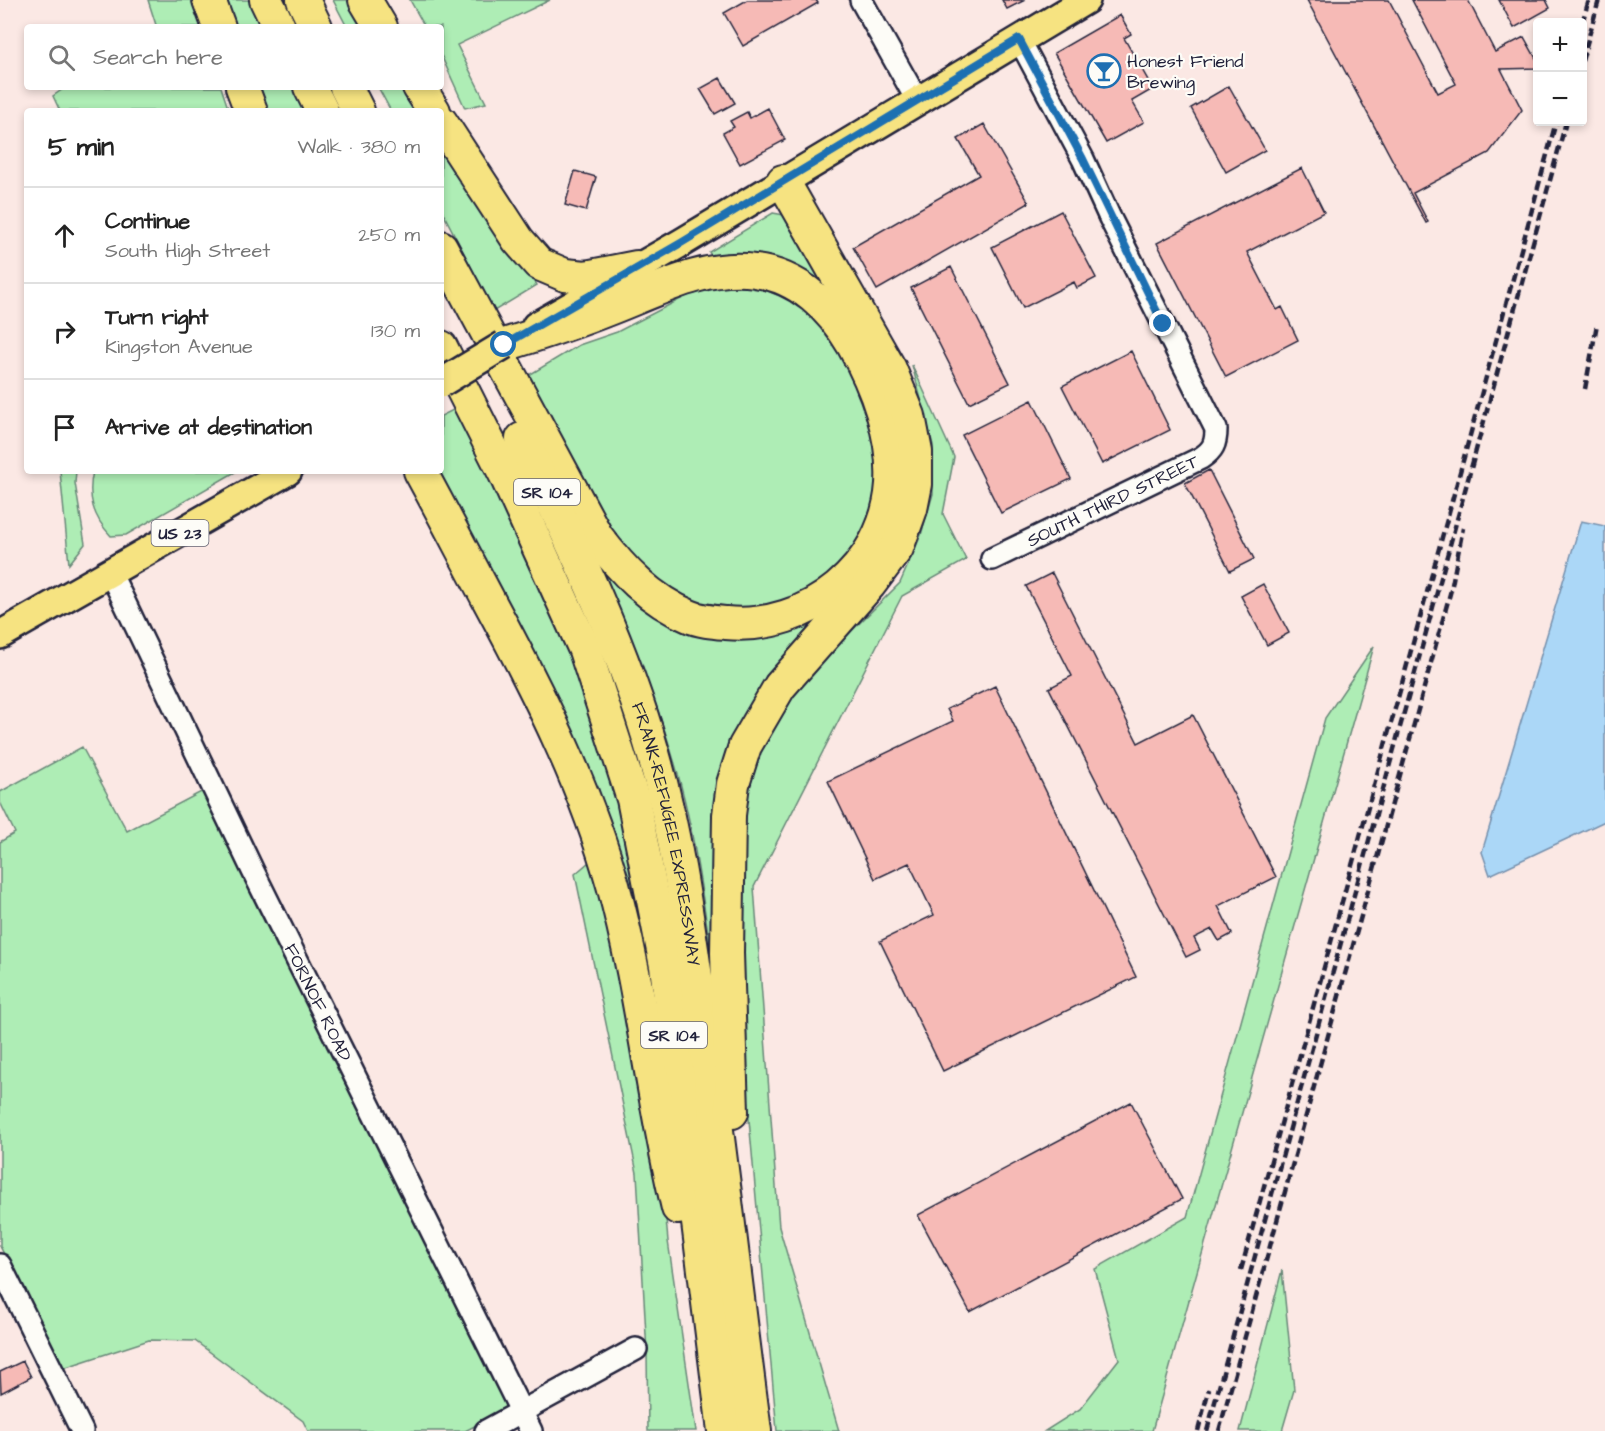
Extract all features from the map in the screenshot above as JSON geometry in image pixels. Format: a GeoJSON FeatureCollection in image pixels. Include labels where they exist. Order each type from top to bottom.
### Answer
{"type":"FeatureCollection","features":[{"type":"Feature","properties":{"kind":"highway"},"geometry":{"type":"LineString","coordinates":[[209,0],[218,24]]}},
{"type":"Feature","properties":{"kind":"highway"},"geometry":{"type":"LineString","coordinates":[[266,0],[278,24]]}},
{"type":"Feature","properties":{"kind":"highway"},"geometry":{"type":"LineString","coordinates":[[303,0],[315,24]]}},
{"type":"Feature","properties":{"kind":"highway"},"geometry":{"type":"LineString","coordinates":[[365,0],[379,24]]}},
{"type":"Feature","properties":{"kind":"highway"},"geometry":{"type":"LineString","coordinates":[[243,90],[250,108]]}},
{"type":"Feature","properties":{"kind":"highway"},"geometry":{"type":"LineString","coordinates":[[312,90],[320,108]]}},
{"type":"Feature","properties":{"kind":"highway"},"geometry":{"type":"LineString","coordinates":[[348,90],[356,108]]}},
{"type":"Feature","properties":{"kind":"highway"},"geometry":{"type":"LineString","coordinates":[[421,90],[432,108]]}},
{"type":"Feature","properties":{"kind":"highway"},"geometry":{"type":"LineString","coordinates":[[444,127],[518,240],[539,264],[565,275],[586,277],[637,267]]}},
{"type":"Feature","properties":{"kind":"highway"},"geometry":{"type":"LineString","coordinates":[[723,1172],[733,1106],[727,953],[729,815],[733,784],[745,746],[780,686],[870,584],[897,548],[911,509],[916,484],[916,452],[909,416],[890,369],[783,181]]}},
{"type":"Feature","properties":{"kind":"highway"},"geometry":{"type":"LineString","coordinates":[[444,253],[597,537],[630,577],[649,593],[691,617],[737,624],[761,623],[814,605],[846,581],[878,537],[889,503],[892,465],[886,426],[873,386],[845,332],[827,308],[782,278],[757,271],[729,270],[684,279],[558,321],[504,345]]}},
{"type":"Feature","properties":{"kind":"highway","name":"FRANK-REFUGEE EXPRESSWAY"},"geometry":{"type":"LineString","coordinates":[[444,283],[581,562],[613,635],[644,722],[675,844],[723,1172],[755,1431]]}},
{"type":"Feature","properties":{"kind":"highway","name":"FRANK-REFUGEE EXPRESSWAY"},"geometry":{"type":"LineString","coordinates":[[444,353],[510,484],[585,650],[633,799],[666,966],[724,1431]]}},
{"type":"Feature","properties":{"kind":"highway"},"geometry":{"type":"LineString","coordinates":[[422,474],[523,663],[557,734],[600,844],[635,970],[667,1161],[713,1353]]}},
{"type":"Feature","properties":{"kind":"main road"},"geometry":{"type":"LineString","coordinates":[[558,321],[637,267],[1086,0]]}},
{"type":"Feature","properties":{"kind":"main road"},"geometry":{"type":"LineString","coordinates":[[444,381],[504,345]]}},
{"type":"Feature","properties":{"kind":"main road","name":"US 23"},"geometry":{"type":"LineString","coordinates":[[0,635],[283,474]]}},
{"type":"Feature","properties":{"kind":"street"},"geometry":{"type":"LineString","coordinates":[[861,0],[917,100]]}},
{"type":"Feature","properties":{"kind":"street","name":"SOUTH THIRD STREET"},"geometry":{"type":"LineString","coordinates":[[992,559],[1201,458],[1211,452],[1216,441],[1216,429],[1110,218],[1083,159],[1019,39]]}},
{"type":"Feature","properties":{"kind":"street","name":"FORNOF ROAD"},"geometry":{"type":"LineString","coordinates":[[111,572],[263,892],[527,1422]]}},
{"type":"Feature","properties":{"kind":"street"},"geometry":{"type":"LineString","coordinates":[[0,1265],[5,1287],[82,1431]]}},
{"type":"Feature","properties":{"kind":"street"},"geometry":{"type":"LineString","coordinates":[[486,1431],[527,1422],[636,1349]]}},
{"type":"Feature","properties":{"kind":"green space"},"geometry":{"type":"Polygon","coordinates":[[[148,0],[192,0],[200,24],[156,24],[148,0]]]}},
{"type":"Feature","properties":{"kind":"green space"},"geometry":{"type":"Polygon","coordinates":[[[216,0],[249,0],[261,24],[227,24],[216,0]]]}},
{"type":"Feature","properties":{"kind":"green space"},"geometry":{"type":"Polygon","coordinates":[[[333,0],[350,0],[365,24],[345,24],[333,0]]]}},
{"type":"Feature","properties":{"kind":"green space"},"geometry":{"type":"Polygon","coordinates":[[[410,0],[550,0],[457,45],[486,103],[465,108],[444,62],[444,24],[423,24],[410,0]]]}},
{"type":"Feature","properties":{"kind":"green space"},"geometry":{"type":"Polygon","coordinates":[[[62,90],[222,90],[228,108],[59,108],[53,96],[62,90]]]}},
{"type":"Feature","properties":{"kind":"green space"},"geometry":{"type":"Polygon","coordinates":[[[255,90],[294,90],[304,108],[264,108],[255,90]]]}},
{"type":"Feature","properties":{"kind":"green space"},"geometry":{"type":"Polygon","coordinates":[[[380,90],[409,90],[420,108],[389,108],[380,90]]]}},
{"type":"Feature","properties":{"kind":"green space"},"geometry":{"type":"Polygon","coordinates":[[[444,145],[537,285],[494,311],[444,215],[444,145]]]}},
{"type":"Feature","properties":{"kind":"green space"},"geometry":{"type":"Polygon","coordinates":[[[773,213],[795,217],[836,294],[712,257],[709,252],[773,213]]]}},
{"type":"Feature","properties":{"kind":"green space"},"geometry":{"type":"Polygon","coordinates":[[[739,279],[799,304],[827,331],[846,360],[869,414],[882,467],[877,511],[833,580],[788,606],[709,610],[644,575],[616,540],[583,483],[529,375],[579,345],[617,332],[702,288],[739,279]]]}},
{"type":"Feature","properties":{"kind":"green space"},"geometry":{"type":"Polygon","coordinates":[[[912,365],[954,457],[943,514],[966,560],[902,596],[754,887],[779,1227],[839,1431],[777,1431],[746,1086],[739,826],[751,769],[785,697],[900,583],[921,535],[933,494],[933,445],[912,365]]]}},
{"type":"Feature","properties":{"kind":"green space"},"geometry":{"type":"Polygon","coordinates":[[[455,409],[538,580],[575,668],[613,782],[634,875],[646,945],[638,947],[434,474],[444,474],[444,414],[455,409]]]}},
{"type":"Feature","properties":{"kind":"green space"},"geometry":{"type":"Polygon","coordinates":[[[60,474],[76,474],[75,483],[85,544],[69,564],[60,474]]]}},
{"type":"Feature","properties":{"kind":"green space"},"geometry":{"type":"Polygon","coordinates":[[[92,474],[232,474],[126,535],[111,536],[93,506],[92,474]]]}},
{"type":"Feature","properties":{"kind":"green space"},"geometry":{"type":"Polygon","coordinates":[[[590,542],[669,616],[838,601],[757,697],[714,972],[693,841],[675,764],[647,680],[590,542]]]}},
{"type":"Feature","properties":{"kind":"green space"},"geometry":{"type":"Polygon","coordinates":[[[1374,646],[1152,1431],[1045,1431],[1080,1409],[1119,1359],[1095,1269],[1187,1217],[1325,718],[1374,646]]]}},
{"type":"Feature","properties":{"kind":"green space"},"geometry":{"type":"Polygon","coordinates":[[[82,747],[127,831],[205,790],[510,1408],[465,1431],[308,1431],[303,1421],[195,1341],[149,1340],[60,1369],[0,1246],[0,842],[15,833],[0,802],[0,792],[82,747]]]}},
{"type":"Feature","properties":{"kind":"green space"},"geometry":{"type":"Polygon","coordinates":[[[595,857],[661,1164],[668,1241],[696,1431],[648,1431],[647,1353],[637,1173],[575,874],[595,857]]]}},
{"type":"Feature","properties":{"kind":"green space"},"geometry":{"type":"Polygon","coordinates":[[[1282,1270],[1294,1390],[1282,1431],[1240,1431],[1282,1270]]]}},
{"type":"Feature","properties":{"kind":"water"},"geometry":{"type":"Polygon","coordinates":[[[1581,521],[1605,526],[1605,821],[1490,875],[1482,852],[1581,521]]]}},
{"type":"Feature","properties":{"kind":"building"},"geometry":{"type":"Polygon","coordinates":[[[747,0],[816,0],[818,3],[743,46],[724,13],[747,0]]]}},
{"type":"Feature","properties":{"kind":"building"},"geometry":{"type":"Polygon","coordinates":[[[1002,0],[1025,0],[1007,9],[1002,0]]]}},
{"type":"Feature","properties":{"kind":"building"},"geometry":{"type":"Polygon","coordinates":[[[1307,0],[1389,0],[1438,93],[1456,84],[1412,0],[1468,0],[1495,52],[1524,37],[1533,53],[1533,68],[1501,69],[1522,110],[1489,153],[1413,193],[1428,222],[1426,223],[1307,0]]]}},
{"type":"Feature","properties":{"kind":"building"},"geometry":{"type":"Polygon","coordinates":[[[1499,0],[1546,0],[1550,8],[1514,28],[1499,0]]]}},
{"type":"Feature","properties":{"kind":"building","name":"Honest Friend Brewing"},"geometry":{"type":"Polygon","coordinates":[[[1120,15],[1131,34],[1124,38],[1153,89],[1132,101],[1144,122],[1106,143],[1054,53],[1120,15]]]}},
{"type":"Feature","properties":{"kind":"building"},"geometry":{"type":"Polygon","coordinates":[[[720,78],[735,103],[715,114],[700,89],[720,78]]]}},
{"type":"Feature","properties":{"kind":"building"},"geometry":{"type":"Polygon","coordinates":[[[1229,86],[1265,150],[1226,172],[1191,108],[1229,86]]]}},
{"type":"Feature","properties":{"kind":"building"},"geometry":{"type":"Polygon","coordinates":[[[768,108],[785,140],[740,164],[723,133],[734,127],[730,121],[747,112],[750,118],[768,108]]]}},
{"type":"Feature","properties":{"kind":"building"},"geometry":{"type":"Polygon","coordinates":[[[984,124],[1029,203],[877,290],[853,247],[979,175],[958,139],[984,124]]]}},
{"type":"Feature","properties":{"kind":"building"},"geometry":{"type":"Polygon","coordinates":[[[1302,168],[1324,212],[1247,252],[1277,310],[1282,307],[1298,340],[1226,377],[1157,243],[1302,168]]]}},
{"type":"Feature","properties":{"kind":"building"},"geometry":{"type":"Polygon","coordinates":[[[575,171],[596,177],[586,211],[565,205],[575,171]]]}},
{"type":"Feature","properties":{"kind":"building"},"geometry":{"type":"Polygon","coordinates":[[[1061,211],[1096,278],[1077,288],[1074,282],[1023,308],[992,247],[1061,211]]]}},
{"type":"Feature","properties":{"kind":"building"},"geometry":{"type":"Polygon","coordinates":[[[951,267],[1010,383],[969,403],[911,288],[951,267]]]}},
{"type":"Feature","properties":{"kind":"building"},"geometry":{"type":"Polygon","coordinates":[[[1131,351],[1170,430],[1102,464],[1062,386],[1131,351]]]}},
{"type":"Feature","properties":{"kind":"building"},"geometry":{"type":"Polygon","coordinates":[[[1032,400],[1071,479],[1001,513],[962,435],[1032,400]]]}},
{"type":"Feature","properties":{"kind":"building"},"geometry":{"type":"Polygon","coordinates":[[[1209,470],[1254,559],[1230,571],[1185,483],[1209,470]]]}},
{"type":"Feature","properties":{"kind":"building"},"geometry":{"type":"Polygon","coordinates":[[[1052,573],[1138,743],[1193,715],[1276,877],[1218,906],[1232,934],[1219,941],[1212,929],[1194,938],[1200,950],[1186,957],[1049,688],[1072,676],[1026,586],[1052,573]]]}},
{"type":"Feature","properties":{"kind":"building"},"geometry":{"type":"Polygon","coordinates":[[[1263,584],[1289,633],[1267,645],[1241,596],[1263,584]]]}},
{"type":"Feature","properties":{"kind":"building"},"geometry":{"type":"Polygon","coordinates":[[[995,686],[1136,977],[943,1071],[880,941],[934,915],[909,863],[875,879],[828,781],[953,721],[947,709],[995,686]]]}},
{"type":"Feature","properties":{"kind":"building"},"geometry":{"type":"Polygon","coordinates":[[[1131,1102],[1182,1199],[970,1312],[918,1215],[1131,1102]]]}},
{"type":"Feature","properties":{"kind":"building"},"geometry":{"type":"Polygon","coordinates":[[[23,1361],[31,1377],[1,1393],[0,1372],[23,1361]]]}},
{"type":"Feature","properties":{"kind":"railway"},"geometry":{"type":"LineString","coordinates":[[1584,18],[1589,0]]}},
{"type":"Feature","properties":{"kind":"railway"},"geometry":{"type":"LineString","coordinates":[[1587,43],[1599,0]]}},
{"type":"Feature","properties":{"kind":"railway"},"geometry":{"type":"LineString","coordinates":[[1241,1270],[1555,126]]}},
{"type":"Feature","properties":{"kind":"railway"},"geometry":{"type":"LineString","coordinates":[[1207,1431],[1565,126]]}},
{"type":"Feature","properties":{"kind":"railway"},"geometry":{"type":"LineString","coordinates":[[1585,389],[1597,324]]}},
{"type":"Feature","properties":{"kind":"railway"},"geometry":{"type":"LineString","coordinates":[[1219,1431],[1451,590],[1463,528]]}},
{"type":"Feature","properties":{"kind":"railway"},"geometry":{"type":"LineString","coordinates":[[1198,1431],[1209,1389]]}},
{"type":"Feature","properties":{"kind":"place","name":"Honest Friend Brewing"},"geometry":{"type":"Point","coordinates":[1104,71]}},
{"type":"Feature","properties":{"kind":"route"},"geometry":{"type":"LineString","coordinates":[[504,345],[681,243],[1019,39],[1083,159],[1163,324]]}}]}
